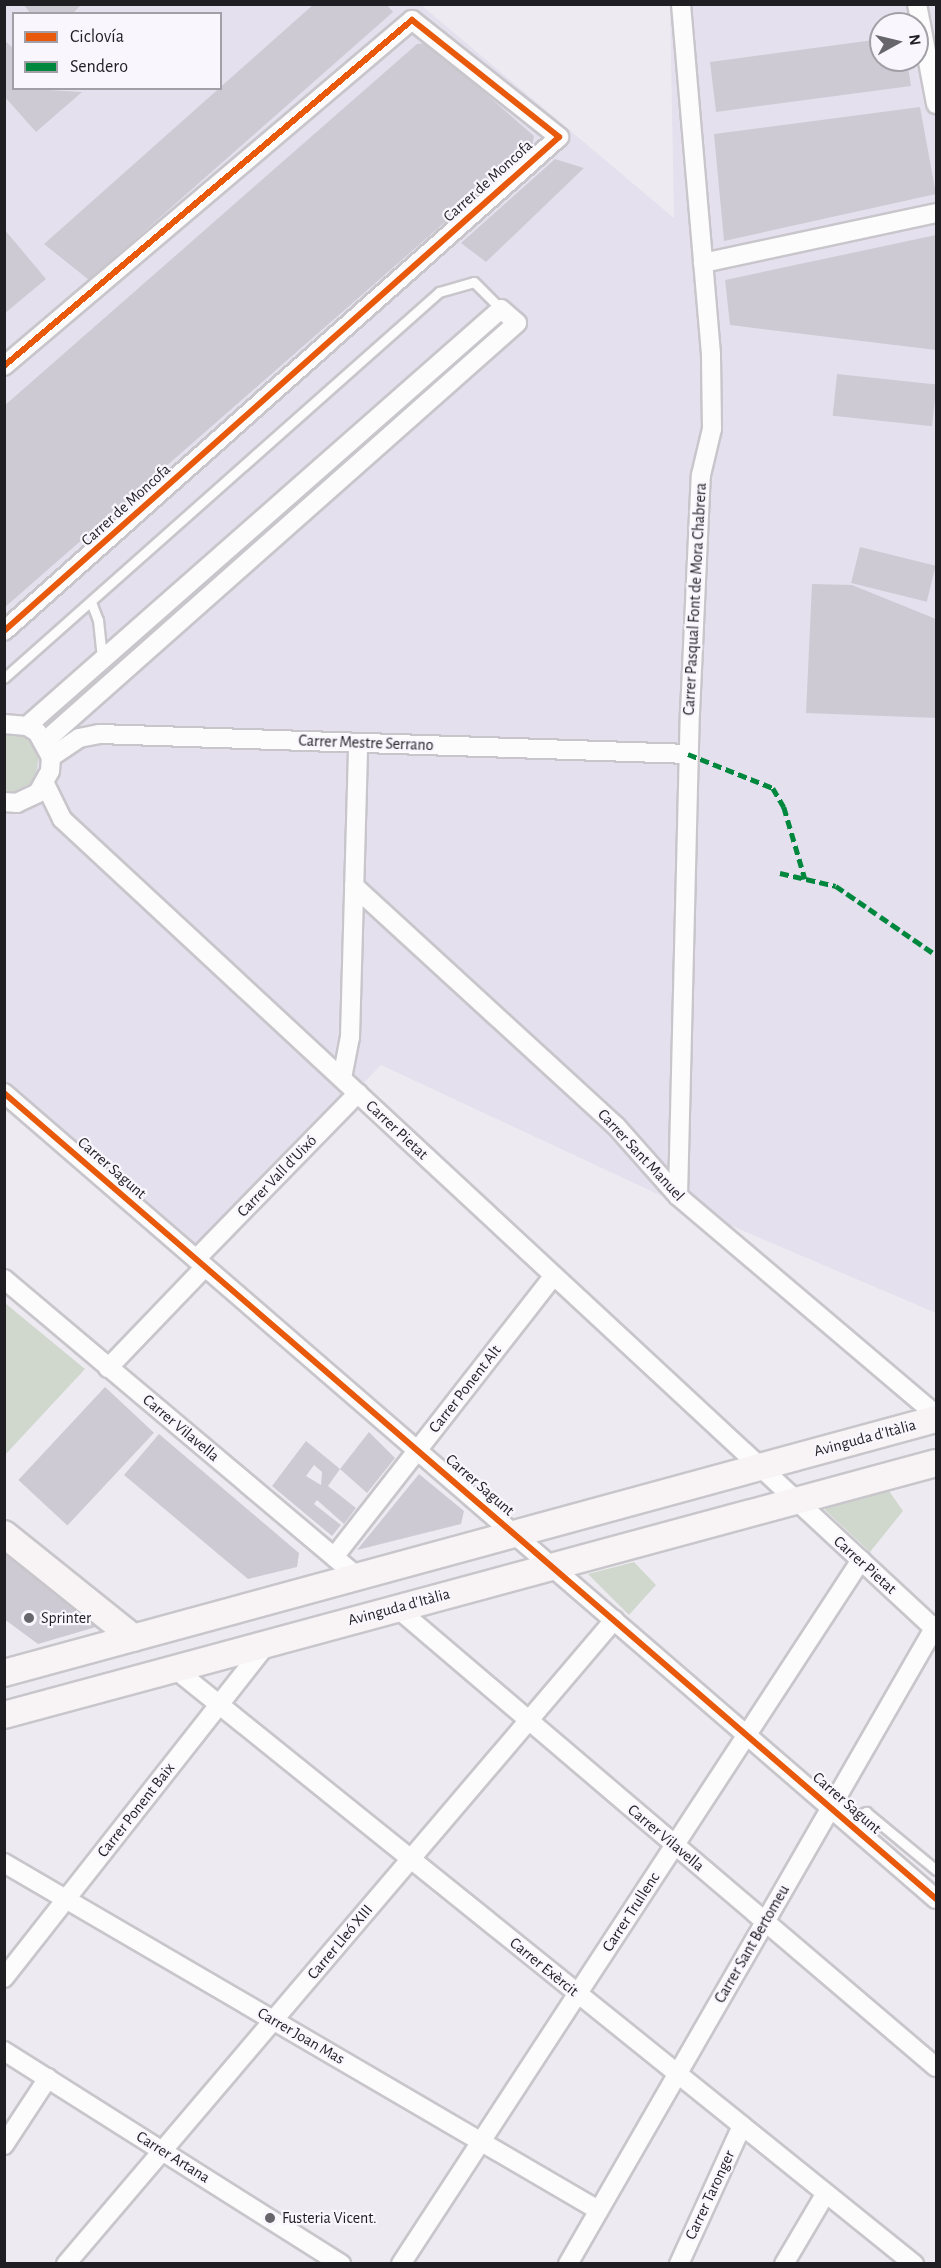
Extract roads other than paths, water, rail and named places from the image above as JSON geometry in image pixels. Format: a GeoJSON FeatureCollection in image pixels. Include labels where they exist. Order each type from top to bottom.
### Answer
{"type":"FeatureCollection","features":[{"type":"Feature","properties":{"kind":"main road","name":"Avinguda d'Itàlia"},"geometry":{"type":"LineString","coordinates":[[4,1673],[936,1417]]}},
{"type":"Feature","properties":{"kind":"main road","name":"Avinguda d'Itàlia"},"geometry":{"type":"LineString","coordinates":[[4,1715],[936,1463]]}},
{"type":"Feature","properties":{"kind":"main road"},"geometry":{"type":"LineString","coordinates":[[4,1534],[134,1638]]}},
{"type":"Feature","properties":{"kind":"street","name":"Carrer Pasqual Font de Mora Chabrera"},"geometry":{"type":"LineString","coordinates":[[678,1196],[688,754],[701,475],[712,429],[703,263],[681,4]]}},
{"type":"Feature","properties":{"kind":"street"},"geometry":{"type":"LineString","coordinates":[[917,4],[936,104]]}},
{"type":"Feature","properties":{"kind":"street","name":"Carrer de Moncofa"},"geometry":{"type":"LineString","coordinates":[[4,366],[412,20],[559,137],[4,631]]}},
{"type":"Feature","properties":{"kind":"street"},"geometry":{"type":"LineString","coordinates":[[703,263],[936,213]]}},
{"type":"Feature","properties":{"kind":"street"},"geometry":{"type":"LineString","coordinates":[[5,803],[28,799],[45,784],[48,749],[517,323],[501,309],[27,726]]}},
{"type":"Feature","properties":{"kind":"street"},"geometry":{"type":"LineString","coordinates":[[4,723],[27,726],[48,749]]}},
{"type":"Feature","properties":{"kind":"street","name":"Carrer Mestre Serrano"},"geometry":{"type":"LineString","coordinates":[[48,749],[79,738],[99,734],[688,754]]}},
{"type":"Feature","properties":{"kind":"street"},"geometry":{"type":"LineString","coordinates":[[342,1078],[350,1037],[358,743]]}},
{"type":"Feature","properties":{"kind":"street","name":"Carrer Pietat"},"geometry":{"type":"LineString","coordinates":[[45,784],[62,819],[342,1078],[552,1278],[760,1467]]}},
{"type":"Feature","properties":{"kind":"street","name":"Carrer Sant Manuel"},"geometry":{"type":"LineString","coordinates":[[354,886],[616,1126],[678,1196],[936,1417]]}},
{"type":"Feature","properties":{"kind":"street","name":"Carrer Sagunt"},"geometry":{"type":"LineString","coordinates":[[4,1093],[936,1899]]}},
{"type":"Feature","properties":{"kind":"street","name":"Carrer Vall d'Uixó"},"geometry":{"type":"LineString","coordinates":[[108,1368],[201,1263],[358,1093]]}},
{"type":"Feature","properties":{"kind":"street","name":"Carrer Ponent Alt"},"geometry":{"type":"LineString","coordinates":[[334,1557],[552,1278]]}},
{"type":"Feature","properties":{"kind":"street","name":"Carrer Vilavella"},"geometry":{"type":"LineString","coordinates":[[4,1279],[358,1577]]}},
{"type":"Feature","properties":{"kind":"street"},"geometry":{"type":"LineString","coordinates":[[760,1467],[794,1500]]}},
{"type":"Feature","properties":{"kind":"street","name":"Carrer Pietat"},"geometry":{"type":"LineString","coordinates":[[794,1500],[936,1628]]}},
{"type":"Feature","properties":{"kind":"street","name":"Carrer Trullenc"},"geometry":{"type":"LineString","coordinates":[[401,2264],[861,1560]]}},
{"type":"Feature","properties":{"kind":"street","name":"Carrer Vilavella"},"geometry":{"type":"LineString","coordinates":[[396,1608],[936,2067]]}},
{"type":"Feature","properties":{"kind":"street","name":"Carrer Lleó XIII"},"geometry":{"type":"LineString","coordinates":[[66,2264],[614,1620]]}},
{"type":"Feature","properties":{"kind":"street","name":"Carrer Sant Bertomeu"},"geometry":{"type":"LineString","coordinates":[[568,2264],[936,1628]]}},
{"type":"Feature","properties":{"kind":"street","name":"Carrer Ponent Baix"},"geometry":{"type":"LineString","coordinates":[[4,1978],[268,1643]]}},
{"type":"Feature","properties":{"kind":"street","name":"Carrer Exèrcit"},"geometry":{"type":"LineString","coordinates":[[175,1669],[218,1706],[914,2264]]}},
{"type":"Feature","properties":{"kind":"street","name":"Carrer Joan Mas"},"geometry":{"type":"LineString","coordinates":[[4,1863],[598,2210]]}},
{"type":"Feature","properties":{"kind":"street","name":"Carrer Artana"},"geometry":{"type":"LineString","coordinates":[[4,2051],[341,2264]]}},
{"type":"Feature","properties":{"kind":"street"},"geometry":{"type":"LineString","coordinates":[[4,2145],[48,2078]]}},
{"type":"Feature","properties":{"kind":"street","name":"Carrer Taronger"},"geometry":{"type":"LineString","coordinates":[[679,2264],[742,2126]]}},
{"type":"Feature","properties":{"kind":"street"},"geometry":{"type":"LineString","coordinates":[[784,2264],[826,2193]]}},
{"type":"Feature","properties":{"kind":"lane"},"geometry":{"type":"LineString","coordinates":[[4,678],[439,292],[474,282],[501,309]]}},
{"type":"Feature","properties":{"kind":"lane"},"geometry":{"type":"LineString","coordinates":[[91,602],[98,620],[102,659]]}},
{"type":"Feature","properties":{"kind":"lane"},"geometry":{"type":"LineString","coordinates":[[847,1820],[866,1812],[936,1870]]}},
{"type":"Feature","properties":{"kind":"place","name":"Sprinter"},"geometry":{"type":"Point","coordinates":[29,1618]}},
{"type":"Feature","properties":{"kind":"place","name":"Fusteria Vicent."},"geometry":{"type":"Point","coordinates":[270,2218]}}]}
